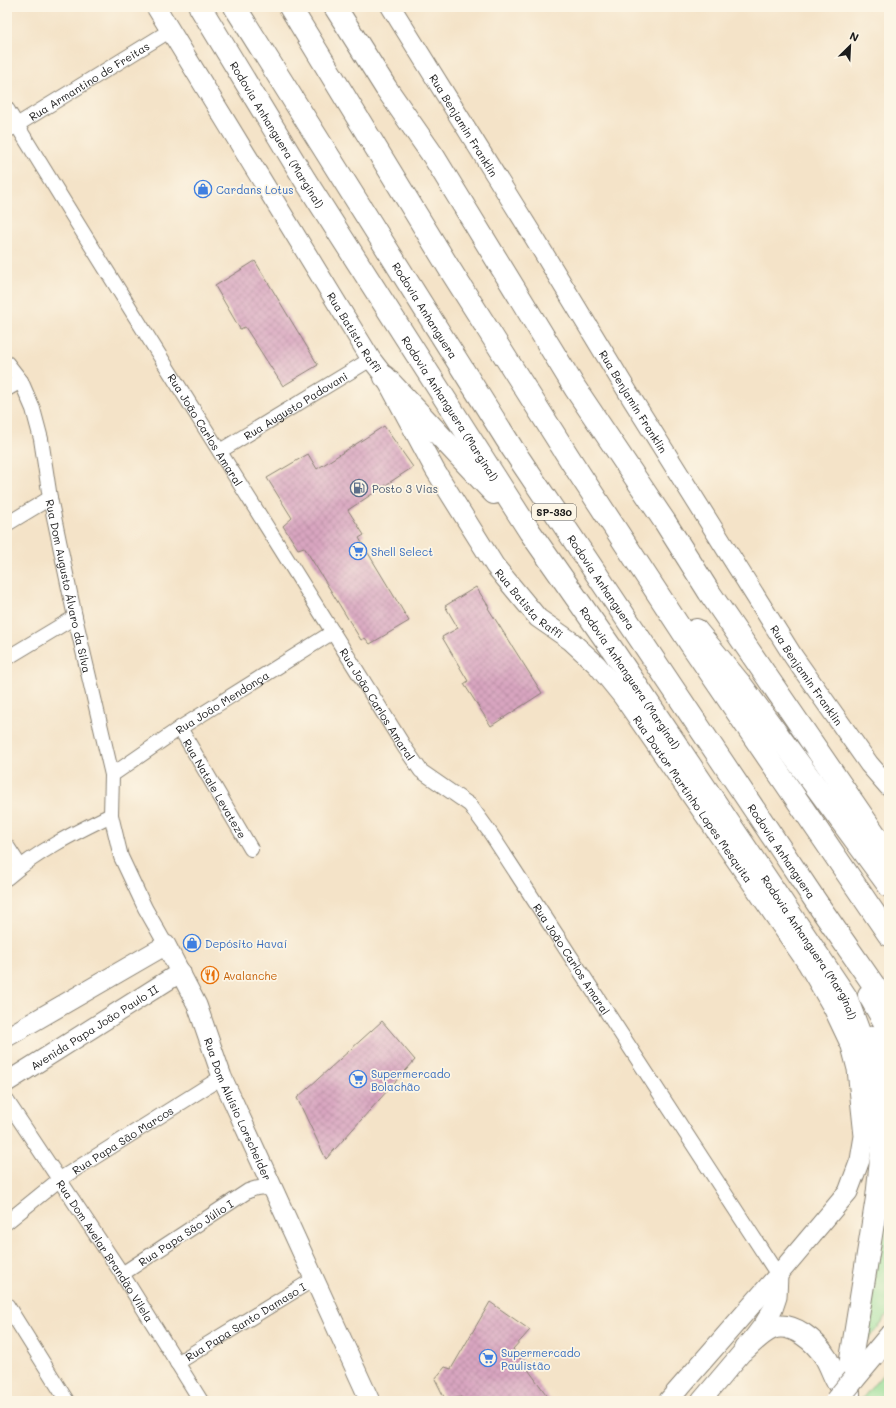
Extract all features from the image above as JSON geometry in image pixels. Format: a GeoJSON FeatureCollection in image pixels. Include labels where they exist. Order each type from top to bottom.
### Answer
{"type":"FeatureCollection","features":[{"type":"Feature","properties":{"kind":"highway","name":"Rodovia Anhanguera (Marginal)"},"geometry":{"type":"LineString","coordinates":[[200,7],[306,180],[530,532],[610,646],[846,997],[873,1070],[881,1111],[883,1141],[877,1198],[844,1399]]}},
{"type":"Feature","properties":{"kind":"highway","name":"Rodovia Anhanguera"},"geometry":{"type":"LineString","coordinates":[[235,7],[512,448],[889,1007]]}},
{"type":"Feature","properties":{"kind":"highway"},"geometry":{"type":"LineString","coordinates":[[290,7],[450,268],[573,464],[690,643],[889,935]]}},
{"type":"Feature","properties":{"kind":"highway"},"geometry":{"type":"LineString","coordinates":[[335,7],[386,88],[434,157],[575,388],[714,598],[889,854]]}},
{"type":"Feature","properties":{"kind":"highway"},"geometry":{"type":"LineString","coordinates":[[385,378],[530,532]]}},
{"type":"Feature","properties":{"kind":"highway"},"geometry":{"type":"LineString","coordinates":[[573,464],[687,618],[747,692],[889,886]]}},
{"type":"Feature","properties":{"kind":"highway"},"geometry":{"type":"LineString","coordinates":[[821,908],[889,1030]]}},
{"type":"Feature","properties":{"kind":"highway"},"geometry":{"type":"LineString","coordinates":[[846,997],[863,1016],[889,1068]]}},
{"type":"Feature","properties":{"kind":"highway"},"geometry":{"type":"LineString","coordinates":[[745,1349],[767,1330],[774,1328],[792,1328],[805,1335],[816,1345],[826,1359],[844,1399]]}},
{"type":"Feature","properties":{"kind":"highway"},"geometry":{"type":"LineString","coordinates":[[844,1399],[889,1337]]}},
{"type":"Feature","properties":{"kind":"street","name":"Rua Batista Raffi"},"geometry":{"type":"LineString","coordinates":[[156,7],[371,359],[385,378],[435,470],[495,566],[538,618],[571,641]]}},
{"type":"Feature","properties":{"kind":"street","name":"Rua Benjamin Franklin"},"geometry":{"type":"LineString","coordinates":[[391,7],[632,399],[793,656],[869,764],[889,787]]}},
{"type":"Feature","properties":{"kind":"street","name":"Rua Armantino de Freitas"},"geometry":{"type":"LineString","coordinates":[[12,128],[171,30]]}},
{"type":"Feature","properties":{"kind":"street","name":"Rua João Carlos Amaral"},"geometry":{"type":"LineString","coordinates":[[7,109],[12,128],[220,451],[405,748],[421,770],[470,806],[489,831],[778,1275]]}},
{"type":"Feature","properties":{"kind":"street","name":"Rua Augusto Padovani"},"geometry":{"type":"LineString","coordinates":[[220,451],[371,359]]}},
{"type":"Feature","properties":{"kind":"street","name":"Rua Dom Augusto Álvaro da Silva"},"geometry":{"type":"LineString","coordinates":[[7,363],[21,381],[33,409],[41,439],[50,498],[75,617],[112,775],[111,815]]}},
{"type":"Feature","properties":{"kind":"street"},"geometry":{"type":"LineString","coordinates":[[7,389],[21,381]]}},
{"type":"Feature","properties":{"kind":"street"},"geometry":{"type":"LineString","coordinates":[[7,524],[50,498]]}},
{"type":"Feature","properties":{"kind":"street"},"geometry":{"type":"LineString","coordinates":[[7,658],[75,617]]}},
{"type":"Feature","properties":{"kind":"street","name":"Rua João Mendonça"},"geometry":{"type":"LineString","coordinates":[[112,775],[180,728],[333,632]]}},
{"type":"Feature","properties":{"kind":"street","name":"Rua Doutor Martinho Lopes Mesquita"},"geometry":{"type":"LineString","coordinates":[[571,641],[597,665],[623,697],[807,963],[833,1008],[851,1046],[858,1076],[864,1136],[860,1160],[848,1192],[668,1401]]}},
{"type":"Feature","properties":{"kind":"street","name":"Rua Natale Levateze"},"geometry":{"type":"LineString","coordinates":[[180,728],[251,849]]}},
{"type":"Feature","properties":{"kind":"street"},"geometry":{"type":"LineString","coordinates":[[7,878],[20,866],[66,837],[111,815]]}},
{"type":"Feature","properties":{"kind":"street","name":"Rua Dom Aluísio Lorscheider"},"geometry":{"type":"LineString","coordinates":[[111,815],[120,857],[145,908],[181,972],[197,1005],[222,1077],[262,1168],[370,1401]]}},
{"type":"Feature","properties":{"kind":"street"},"geometry":{"type":"LineString","coordinates":[[7,846],[20,866]]}},
{"type":"Feature","properties":{"kind":"street"},"geometry":{"type":"LineString","coordinates":[[7,1037],[166,945]]}},
{"type":"Feature","properties":{"kind":"street","name":"Avenida Papa João Paulo II"},"geometry":{"type":"LineString","coordinates":[[7,1082],[181,972]]}},
{"type":"Feature","properties":{"kind":"street","name":"Rua Papa São Marcos"},"geometry":{"type":"LineString","coordinates":[[7,1222],[60,1179],[222,1077]]}},
{"type":"Feature","properties":{"kind":"street","name":"Rua Dom Avelar Brandão Vilela"},"geometry":{"type":"LineString","coordinates":[[7,1101],[122,1274],[201,1401]]}},
{"type":"Feature","properties":{"kind":"street","name":"Rua Papa São Júlio I"},"geometry":{"type":"LineString","coordinates":[[248,1191],[257,1181],[262,1168]]}},
{"type":"Feature","properties":{"kind":"street","name":"Rua Papa São Júlio I"},"geometry":{"type":"LineString","coordinates":[[122,1274],[248,1191],[258,1187],[264,1187],[273,1191]]}},
{"type":"Feature","properties":{"kind":"street"},"geometry":{"type":"LineString","coordinates":[[701,1401],[764,1324],[773,1309],[777,1297],[778,1275]]}},
{"type":"Feature","properties":{"kind":"street","name":"Rua Papa Santo Damaso I"},"geometry":{"type":"LineString","coordinates":[[177,1363],[314,1280]]}},
{"type":"Feature","properties":{"kind":"street"},"geometry":{"type":"LineString","coordinates":[[7,1305],[66,1401]]}},
{"type":"Feature","properties":{"kind":"green space"},"geometry":{"type":"Polygon","coordinates":[[[889,1154],[889,1313],[866,1343],[889,1154]]]}},
{"type":"Feature","properties":{"kind":"green space"},"geometry":{"type":"Polygon","coordinates":[[[889,1367],[889,1401],[860,1401],[889,1367]]]}},
{"type":"Feature","properties":{"kind":"building"},"geometry":{"type":"Polygon","coordinates":[[[255,261],[318,365],[283,386],[245,327],[240,329],[215,286],[255,261]]]}},
{"type":"Feature","properties":{"kind":"building"},"geometry":{"type":"Polygon","coordinates":[[[384,426],[413,467],[348,510],[364,535],[359,538],[409,621],[370,644],[365,638],[361,640],[304,547],[298,549],[283,526],[292,518],[267,478],[308,454],[317,469],[384,426]]]}},
{"type":"Feature","properties":{"kind":"building"},"geometry":{"type":"Polygon","coordinates":[[[476,587],[542,693],[491,726],[464,684],[468,681],[442,637],[458,628],[445,606],[476,587]]]}},
{"type":"Feature","properties":{"kind":"building","name":"Supermercado Bolachão"},"geometry":{"type":"Polygon","coordinates":[[[382,1021],[415,1060],[326,1159],[297,1098],[382,1021]]]}},
{"type":"Feature","properties":{"kind":"building","name":"Supermercado Paulistão"},"geometry":{"type":"Polygon","coordinates":[[[490,1302],[530,1330],[513,1349],[551,1401],[465,1401],[461,1397],[446,1401],[435,1379],[445,1367],[451,1369],[490,1302]]]}},
{"type":"Feature","properties":{"kind":"place","name":"Cardans Lotus"},"geometry":{"type":"Point","coordinates":[203,189]}},
{"type":"Feature","properties":{"kind":"place","name":"Posto 3 Vias"},"geometry":{"type":"Point","coordinates":[359,488]}},
{"type":"Feature","properties":{"kind":"place","name":"Shell Select"},"geometry":{"type":"Point","coordinates":[358,551]}},
{"type":"Feature","properties":{"kind":"place","name":"Depósito Havaí"},"geometry":{"type":"Point","coordinates":[192,943]}},
{"type":"Feature","properties":{"kind":"place","name":"Avalanche"},"geometry":{"type":"Point","coordinates":[210,975]}},
{"type":"Feature","properties":{"kind":"place","name":"Supermercado Bolachão"},"geometry":{"type":"Point","coordinates":[358,1079]}},
{"type":"Feature","properties":{"kind":"place","name":"Supermercado Paulistão"},"geometry":{"type":"Point","coordinates":[488,1358]}}]}
